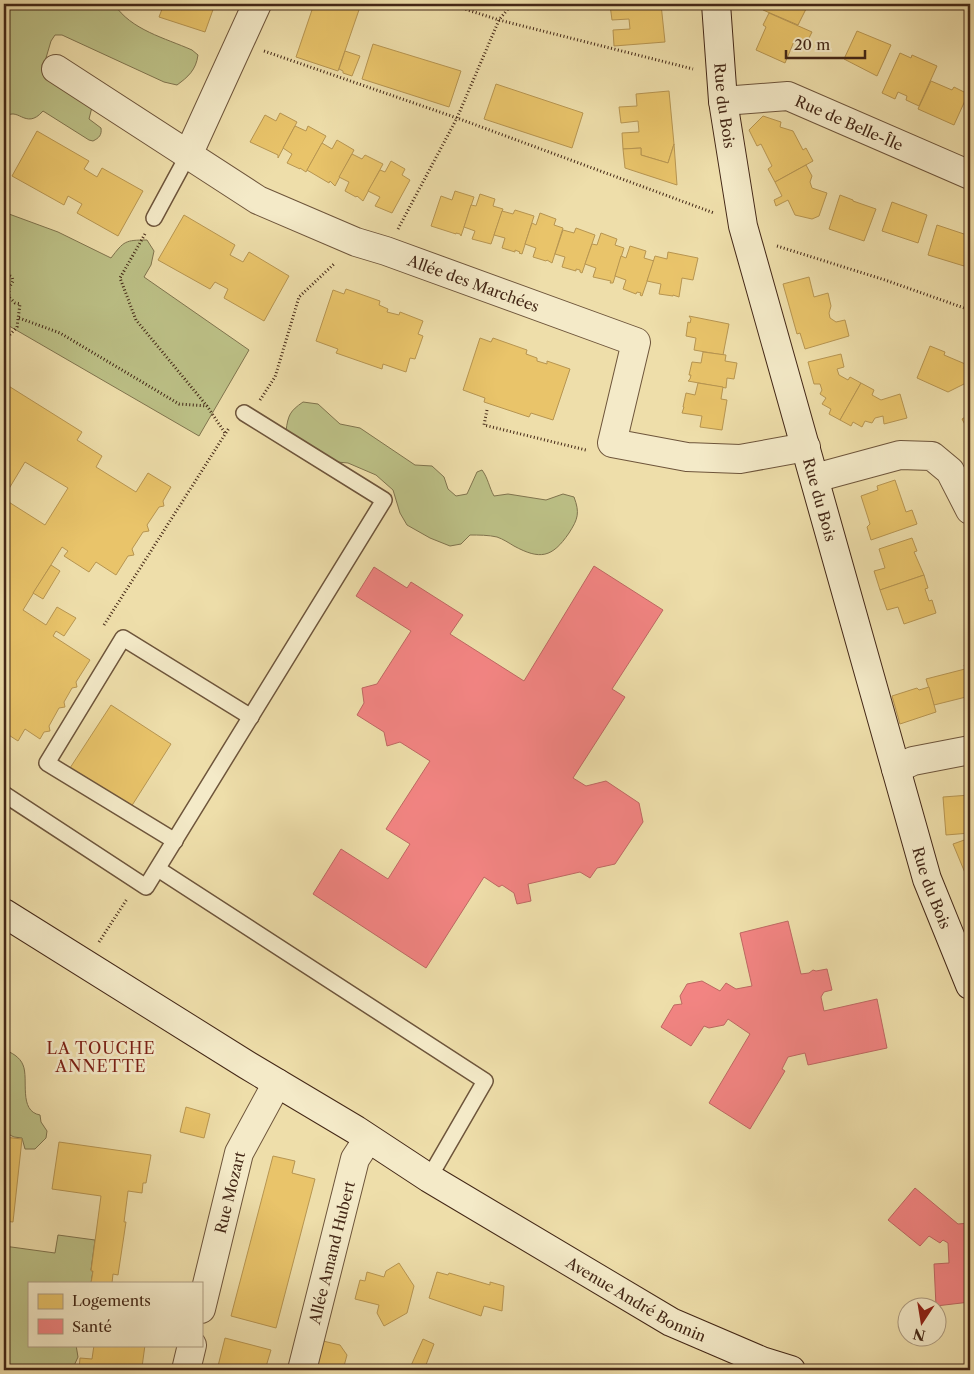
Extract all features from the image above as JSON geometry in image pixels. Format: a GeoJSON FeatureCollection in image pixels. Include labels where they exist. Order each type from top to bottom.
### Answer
{"type":"FeatureCollection","features":[{"type":"Feature","properties":{"kind":"street"},"geometry":{"type":"LineString","coordinates":[[188,155],[257,4]]}},
{"type":"Feature","properties":{"kind":"street","name":"Rue du Bois"},"geometry":{"type":"LineString","coordinates":[[716,4],[723,101],[744,226],[927,879],[970,984]]}},
{"type":"Feature","properties":{"kind":"street","name":"Allée des Marchées"},"geometry":{"type":"LineString","coordinates":[[56,69],[258,200],[356,242],[386,251],[636,342],[612,443],[687,457],[740,459],[806,448]]}},
{"type":"Feature","properties":{"kind":"street","name":"Rue de Belle-Île"},"geometry":{"type":"LineString","coordinates":[[723,101],[788,96],[970,175]]}},
{"type":"Feature","properties":{"kind":"street"},"geometry":{"type":"LineString","coordinates":[[815,478],[900,455],[932,456],[950,471],[970,510]]}},
{"type":"Feature","properties":{"kind":"street"},"geometry":{"type":"LineString","coordinates":[[896,769],[913,761],[970,750]]}},
{"type":"Feature","properties":{"kind":"street","name":"Avenue André Bonnin"},"geometry":{"type":"LineString","coordinates":[[6,916],[429,1178],[670,1322],[762,1361],[792,1370]]}},
{"type":"Feature","properties":{"kind":"street","name":"Rue Mozart"},"geometry":{"type":"LineString","coordinates":[[202,1305],[239,1153],[278,1083]]}},
{"type":"Feature","properties":{"kind":"street","name":"Allée Amand Hubert"},"geometry":{"type":"LineString","coordinates":[[302,1370],[355,1159],[368,1139]]}},
{"type":"Feature","properties":{"kind":"street"},"geometry":{"type":"LineString","coordinates":[[186,1370],[192,1346]]}},
{"type":"Feature","properties":{"kind":"lane"},"geometry":{"type":"LineString","coordinates":[[154,218],[188,155]]}},
{"type":"Feature","properties":{"kind":"lane"},"geometry":{"type":"LineString","coordinates":[[4,794],[146,888],[384,500],[244,413]]}},
{"type":"Feature","properties":{"kind":"lane"},"geometry":{"type":"LineString","coordinates":[[175,841],[47,763],[123,638],[251,717]]}},
{"type":"Feature","properties":{"kind":"lane"},"geometry":{"type":"LineString","coordinates":[[158,869],[485,1081],[429,1178]]}},
{"type":"Feature","properties":{"kind":"path"},"geometry":{"type":"LineString","coordinates":[[449,4],[499,20],[693,69],[721,73]]}},
{"type":"Feature","properties":{"kind":"path"},"geometry":{"type":"LineString","coordinates":[[386,251],[458,118],[499,20],[512,4]]}},
{"type":"Feature","properties":{"kind":"path"},"geometry":{"type":"LineString","coordinates":[[240,43],[458,118],[713,213]]}},
{"type":"Feature","properties":{"kind":"path"},"geometry":{"type":"LineString","coordinates":[[154,218],[120,278],[136,320],[207,406],[225,433]]}},
{"type":"Feature","properties":{"kind":"path"},"geometry":{"type":"LineString","coordinates":[[123,638],[104,626],[225,433],[262,398],[275,377],[299,297],[356,242]]}},
{"type":"Feature","properties":{"kind":"path"},"geometry":{"type":"LineString","coordinates":[[771,244],[885,280],[970,310]]}},
{"type":"Feature","properties":{"kind":"path"},"geometry":{"type":"LineString","coordinates":[[4,272],[12,277],[13,281],[9,297],[15,303],[20,304],[17,327],[4,341]]}},
{"type":"Feature","properties":{"kind":"path"},"geometry":{"type":"LineString","coordinates":[[19,318],[60,333],[180,404],[207,406]]}},
{"type":"Feature","properties":{"kind":"path"},"geometry":{"type":"LineString","coordinates":[[487,410],[484,425],[591,452]]}},
{"type":"Feature","properties":{"kind":"path"},"geometry":{"type":"LineString","coordinates":[[97,945],[138,882]]}},
{"type":"Feature","properties":{"kind":"green space"},"geometry":{"type":"Polygon","coordinates":[[[4,4],[114,4],[121,13],[139,27],[192,50],[198,55],[197,60],[191,73],[177,85],[164,82],[62,35],[55,35],[51,41],[43,68],[92,107],[89,119],[101,128],[100,136],[93,141],[89,140],[43,111],[37,117],[31,119],[13,114],[4,119],[4,4]]]}},
{"type":"Feature","properties":{"kind":"green space"},"geometry":{"type":"Polygon","coordinates":[[[4,201],[9,214],[58,232],[111,258],[122,245],[129,241],[147,240],[154,251],[151,265],[144,277],[249,350],[199,436],[4,323],[4,201]]]}},
{"type":"Feature","properties":{"kind":"green space"},"geometry":{"type":"Polygon","coordinates":[[[303,402],[318,404],[340,424],[360,428],[415,465],[432,466],[444,477],[448,489],[456,496],[467,494],[477,472],[482,470],[494,496],[508,494],[546,500],[563,494],[574,497],[577,516],[574,524],[557,548],[551,552],[538,555],[491,536],[470,535],[461,544],[450,546],[430,538],[407,525],[400,513],[393,490],[376,475],[348,463],[337,462],[317,449],[306,447],[286,431],[290,414],[303,402]]]}},
{"type":"Feature","properties":{"kind":"green space"},"geometry":{"type":"Polygon","coordinates":[[[4,1050],[15,1055],[22,1062],[25,1071],[26,1094],[29,1107],[33,1112],[40,1115],[41,1122],[47,1131],[46,1138],[35,1149],[25,1149],[22,1138],[14,1137],[4,1132],[4,1050]]]}},
{"type":"Feature","properties":{"kind":"green space"},"geometry":{"type":"Polygon","coordinates":[[[58,1235],[95,1240],[91,1282],[28,1282],[28,1346],[76,1346],[78,1357],[72,1370],[4,1370],[4,1246],[55,1253],[58,1235]]]}},
{"type":"Feature","properties":{"kind":"building: Logements"},"geometry":{"type":"Polygon","coordinates":[[[164,4],[215,4],[205,32],[159,17],[164,4]]]}},
{"type":"Feature","properties":{"kind":"building: Logements"},"geometry":{"type":"Polygon","coordinates":[[[314,4],[361,4],[338,71],[296,57],[314,4]]]}},
{"type":"Feature","properties":{"kind":"building: Logements"},"geometry":{"type":"Polygon","coordinates":[[[661,4],[665,42],[614,46],[613,30],[630,29],[629,19],[612,20],[610,5],[661,4]]]}},
{"type":"Feature","properties":{"kind":"building: Logements"},"geometry":{"type":"Polygon","coordinates":[[[766,4],[805,4],[807,7],[798,25],[763,10],[766,4]]]}},
{"type":"Feature","properties":{"kind":"building: Logements"},"geometry":{"type":"Polygon","coordinates":[[[769,13],[812,32],[806,44],[795,39],[785,63],[756,50],[766,27],[763,25],[769,13]]]}},
{"type":"Feature","properties":{"kind":"building: Logements"},"geometry":{"type":"Polygon","coordinates":[[[857,31],[891,45],[877,76],[844,59],[857,31]]]}},
{"type":"Feature","properties":{"kind":"building: Logements"},"geometry":{"type":"Polygon","coordinates":[[[373,44],[461,71],[449,107],[362,79],[373,44]]]}},
{"type":"Feature","properties":{"kind":"building: Logements"},"geometry":{"type":"Polygon","coordinates":[[[345,51],[360,56],[352,76],[343,73],[339,69],[345,51]]]}},
{"type":"Feature","properties":{"kind":"building: Logements"},"geometry":{"type":"Polygon","coordinates":[[[900,53],[911,58],[912,55],[937,66],[919,106],[906,100],[907,96],[898,92],[895,99],[882,93],[900,53]]]}},
{"type":"Feature","properties":{"kind":"building: Logements"},"geometry":{"type":"Polygon","coordinates":[[[931,81],[952,90],[954,87],[968,94],[954,125],[918,109],[931,81]]]}},
{"type":"Feature","properties":{"kind":"building: Logements"},"geometry":{"type":"Polygon","coordinates":[[[496,84],[583,113],[572,148],[484,119],[496,84]]]}},
{"type":"Feature","properties":{"kind":"building: Logements"},"geometry":{"type":"Polygon","coordinates":[[[669,91],[674,144],[668,163],[641,155],[641,148],[623,149],[622,133],[639,132],[638,121],[621,123],[619,107],[637,106],[636,94],[669,91]]]}},
{"type":"Feature","properties":{"kind":"building: Logements"},"geometry":{"type":"Polygon","coordinates":[[[280,113],[297,122],[278,158],[278,155],[250,142],[265,115],[276,121],[280,113]]]}},
{"type":"Feature","properties":{"kind":"building: Logements"},"geometry":{"type":"Polygon","coordinates":[[[763,116],[781,122],[780,127],[793,131],[803,150],[806,148],[813,161],[775,182],[768,169],[772,166],[761,144],[757,146],[749,130],[763,116]]]}},
{"type":"Feature","properties":{"kind":"building: Logements"},"geometry":{"type":"Polygon","coordinates":[[[295,126],[306,131],[308,126],[326,136],[306,172],[287,163],[292,154],[283,148],[295,126]]]}},
{"type":"Feature","properties":{"kind":"building: Logements"},"geometry":{"type":"Polygon","coordinates":[[[37,131],[89,161],[84,169],[97,177],[102,168],[143,191],[118,236],[77,213],[82,204],[68,196],[64,205],[12,176],[37,131]]]}},
{"type":"Feature","properties":{"kind":"building: Logements"},"geometry":{"type":"Polygon","coordinates":[[[337,140],[354,150],[335,186],[330,181],[329,183],[307,170],[322,143],[332,149],[337,140]]]}},
{"type":"Feature","properties":{"kind":"building: Logements"},"geometry":{"type":"Polygon","coordinates":[[[674,144],[677,185],[625,168],[623,149],[641,148],[641,155],[668,163],[674,144]]]}},
{"type":"Feature","properties":{"kind":"building: Logements"},"geometry":{"type":"Polygon","coordinates":[[[352,154],[362,159],[365,155],[383,164],[363,201],[345,191],[349,182],[339,177],[352,154]]]}},
{"type":"Feature","properties":{"kind":"building: Logements"},"geometry":{"type":"Polygon","coordinates":[[[391,161],[405,169],[402,175],[410,180],[392,213],[375,206],[380,197],[368,191],[380,170],[385,172],[391,161]]]}},
{"type":"Feature","properties":{"kind":"building: Logements"},"geometry":{"type":"Polygon","coordinates":[[[806,165],[812,176],[810,182],[812,188],[827,193],[819,216],[812,219],[795,215],[788,200],[776,206],[774,200],[782,196],[775,182],[806,165]]]}},
{"type":"Feature","properties":{"kind":"building: Logements"},"geometry":{"type":"Polygon","coordinates":[[[455,191],[474,197],[461,236],[460,234],[431,226],[441,196],[452,200],[455,191]]]}},
{"type":"Feature","properties":{"kind":"building: Logements"},"geometry":{"type":"Polygon","coordinates":[[[480,194],[495,199],[493,206],[503,209],[491,244],[472,239],[475,231],[464,227],[471,205],[476,206],[480,194]]]}},
{"type":"Feature","properties":{"kind":"building: Logements"},"geometry":{"type":"Polygon","coordinates":[[[840,195],[876,209],[864,241],[829,229],[840,195]]]}},
{"type":"Feature","properties":{"kind":"building: Logements"},"geometry":{"type":"Polygon","coordinates":[[[892,202],[927,215],[918,243],[882,231],[892,202]]]}},
{"type":"Feature","properties":{"kind":"building: Logements"},"geometry":{"type":"Polygon","coordinates":[[[515,210],[534,216],[522,254],[515,250],[515,252],[502,248],[505,238],[494,235],[502,211],[513,214],[515,210]]]}},
{"type":"Feature","properties":{"kind":"building: Logements"},"geometry":{"type":"Polygon","coordinates":[[[540,213],[556,219],[554,225],[563,228],[552,263],[533,257],[536,248],[525,244],[532,223],[536,225],[540,213]]]}},
{"type":"Feature","properties":{"kind":"building: Logements"},"geometry":{"type":"Polygon","coordinates":[[[184,215],[235,245],[230,255],[243,262],[249,252],[289,276],[264,321],[224,298],[228,289],[215,282],[210,289],[158,260],[184,215]]]}},
{"type":"Feature","properties":{"kind":"building: Logements"},"geometry":{"type":"Polygon","coordinates":[[[937,225],[970,236],[966,250],[969,251],[964,266],[928,255],[937,225]]]}},
{"type":"Feature","properties":{"kind":"building: Logements"},"geometry":{"type":"Polygon","coordinates":[[[576,228],[595,235],[582,273],[580,270],[576,269],[576,271],[562,267],[565,257],[555,254],[563,230],[574,233],[576,228]]]}},
{"type":"Feature","properties":{"kind":"building: Logements"},"geometry":{"type":"Polygon","coordinates":[[[601,233],[617,239],[615,245],[624,248],[613,283],[593,277],[596,268],[585,264],[592,244],[597,245],[601,233]]]}},
{"type":"Feature","properties":{"kind":"building: Logements"},"geometry":{"type":"Polygon","coordinates":[[[630,246],[646,251],[644,258],[654,261],[642,296],[640,295],[641,293],[637,292],[636,294],[623,289],[626,280],[615,276],[621,256],[626,258],[630,246]]]}},
{"type":"Feature","properties":{"kind":"building: Logements"},"geometry":{"type":"Polygon","coordinates":[[[668,252],[698,258],[693,280],[682,278],[679,297],[659,294],[661,284],[647,281],[655,256],[667,259],[668,252]]]}},
{"type":"Feature","properties":{"kind":"building: Logements"},"geometry":{"type":"Polygon","coordinates":[[[809,277],[814,297],[828,293],[831,306],[830,318],[836,322],[845,320],[849,336],[805,349],[800,333],[797,334],[783,284],[809,277]]]}},
{"type":"Feature","properties":{"kind":"building: Logements"},"geometry":{"type":"Polygon","coordinates":[[[346,289],[380,301],[379,305],[388,309],[387,312],[399,315],[400,312],[423,321],[418,334],[423,336],[415,359],[410,358],[406,372],[383,364],[382,369],[336,353],[338,349],[316,341],[333,290],[344,294],[346,289]]]}},
{"type":"Feature","properties":{"kind":"building: Logements"},"geometry":{"type":"Polygon","coordinates":[[[689,316],[729,324],[723,355],[694,350],[696,338],[686,336],[688,322],[690,323],[691,319],[689,316]]]}},
{"type":"Feature","properties":{"kind":"building: Logements"},"geometry":{"type":"Polygon","coordinates":[[[480,338],[491,342],[493,338],[527,350],[526,354],[537,358],[537,361],[547,364],[547,361],[570,369],[553,420],[531,413],[529,417],[484,402],[485,398],[463,390],[480,338]]]}},
{"type":"Feature","properties":{"kind":"building: Logements"},"geometry":{"type":"Polygon","coordinates":[[[930,346],[945,352],[944,355],[970,366],[970,381],[948,392],[917,378],[930,346]]]}},
{"type":"Feature","properties":{"kind":"building: Logements"},"geometry":{"type":"Polygon","coordinates":[[[703,352],[726,355],[725,361],[737,363],[734,379],[727,378],[726,388],[688,381],[691,375],[689,375],[692,362],[701,363],[703,352]]]}},
{"type":"Feature","properties":{"kind":"building: Logements"},"geometry":{"type":"Polygon","coordinates":[[[841,354],[844,367],[837,369],[839,375],[848,380],[850,377],[861,383],[840,420],[829,414],[831,409],[822,404],[826,398],[820,394],[822,390],[820,384],[814,384],[808,362],[841,354]]]}},
{"type":"Feature","properties":{"kind":"building: Logements"},"geometry":{"type":"Polygon","coordinates":[[[698,383],[723,387],[721,399],[727,400],[722,430],[700,427],[702,416],[682,413],[686,393],[695,395],[698,383]]]}},
{"type":"Feature","properties":{"kind":"building: Logements"},"geometry":{"type":"Polygon","coordinates":[[[861,383],[874,390],[872,395],[881,400],[900,394],[907,418],[884,424],[883,416],[875,418],[872,423],[865,421],[862,427],[853,422],[851,426],[840,420],[861,383]]]}},
{"type":"Feature","properties":{"kind":"building: Logements"},"geometry":{"type":"Polygon","coordinates":[[[7,385],[82,432],[77,440],[102,456],[96,467],[136,492],[148,473],[171,487],[163,501],[164,506],[159,507],[147,525],[149,531],[143,532],[132,549],[134,555],[128,556],[116,575],[96,562],[89,572],[64,556],[68,551],[62,547],[23,610],[46,625],[57,607],[76,618],[64,636],[56,631],[53,636],[90,660],[76,682],[77,687],[72,688],[64,702],[65,707],[59,708],[49,726],[50,731],[44,732],[40,739],[25,729],[18,741],[4,732],[4,499],[45,525],[68,488],[25,462],[4,497],[4,391],[7,385]]]}},
{"type":"Feature","properties":{"kind":"building: Logements"},"geometry":{"type":"Polygon","coordinates":[[[970,414],[970,434],[962,419],[970,414]]]}},
{"type":"Feature","properties":{"kind":"building: Logements"},"geometry":{"type":"Polygon","coordinates":[[[895,480],[906,512],[912,510],[917,524],[871,540],[867,527],[870,524],[861,496],[878,490],[877,486],[895,480]]]}},
{"type":"Feature","properties":{"kind":"building: Logements"},"geometry":{"type":"Polygon","coordinates":[[[912,538],[917,551],[914,552],[924,575],[880,590],[874,571],[885,568],[879,549],[912,538]]]}},
{"type":"Feature","properties":{"kind":"building: Logements"},"geometry":{"type":"Polygon","coordinates":[[[51,565],[60,571],[43,599],[33,593],[51,565]]]}},
{"type":"Feature","properties":{"kind":"building: Logements"},"geometry":{"type":"Polygon","coordinates":[[[924,575],[928,588],[925,589],[929,601],[932,600],[936,613],[904,624],[898,607],[887,610],[880,590],[924,575]]]}},
{"type":"Feature","properties":{"kind":"building: Logements"},"geometry":{"type":"Polygon","coordinates":[[[970,664],[970,687],[964,665],[970,664]]]}},
{"type":"Feature","properties":{"kind":"building: Logements"},"geometry":{"type":"Polygon","coordinates":[[[965,669],[970,687],[970,696],[934,705],[926,679],[965,669]]]}},
{"type":"Feature","properties":{"kind":"building: Logements"},"geometry":{"type":"Polygon","coordinates":[[[929,687],[936,712],[900,724],[892,696],[917,688],[919,690],[929,687]]]}},
{"type":"Feature","properties":{"kind":"building: Logements"},"geometry":{"type":"Polygon","coordinates":[[[111,705],[171,744],[131,807],[70,768],[111,705]]]}},
{"type":"Feature","properties":{"kind":"building: Logements"},"geometry":{"type":"Polygon","coordinates":[[[970,795],[970,833],[946,835],[943,797],[970,795]]]}},
{"type":"Feature","properties":{"kind":"building: Logements"},"geometry":{"type":"Polygon","coordinates":[[[970,838],[970,879],[968,880],[953,844],[970,838]]]}},
{"type":"Feature","properties":{"kind":"building: Logements"},"geometry":{"type":"Polygon","coordinates":[[[186,1107],[210,1114],[204,1138],[180,1132],[186,1107]]]}},
{"type":"Feature","properties":{"kind":"building: Logements"},"geometry":{"type":"Polygon","coordinates":[[[4,1137],[22,1139],[13,1222],[4,1221],[4,1137]]]}},
{"type":"Feature","properties":{"kind":"building: Logements"},"geometry":{"type":"Polygon","coordinates":[[[59,1142],[151,1155],[146,1183],[143,1183],[142,1193],[128,1191],[124,1222],[126,1222],[118,1275],[113,1274],[112,1282],[91,1282],[101,1196],[52,1189],[59,1142]]]}},
{"type":"Feature","properties":{"kind":"building: Logements"},"geometry":{"type":"Polygon","coordinates":[[[273,1156],[295,1161],[292,1173],[315,1179],[276,1328],[231,1316],[273,1156]]]}},
{"type":"Feature","properties":{"kind":"building: Logements"},"geometry":{"type":"Polygon","coordinates":[[[399,1263],[414,1286],[407,1313],[384,1326],[377,1313],[379,1305],[355,1299],[360,1280],[365,1281],[367,1272],[384,1277],[386,1271],[399,1263]]]}},
{"type":"Feature","properties":{"kind":"building: Logements"},"geometry":{"type":"Polygon","coordinates":[[[437,1272],[448,1275],[449,1273],[490,1285],[490,1282],[504,1286],[502,1311],[484,1306],[481,1316],[429,1298],[437,1272]]]}},
{"type":"Feature","properties":{"kind":"building: Logements"},"geometry":{"type":"Polygon","coordinates":[[[225,1338],[271,1350],[265,1370],[217,1370],[225,1338]]]}},
{"type":"Feature","properties":{"kind":"building: Logements"},"geometry":{"type":"Polygon","coordinates":[[[423,1339],[434,1344],[424,1370],[409,1370],[423,1339]]]}},
{"type":"Feature","properties":{"kind":"building: Logements"},"geometry":{"type":"Polygon","coordinates":[[[323,1341],[340,1345],[347,1355],[344,1366],[354,1370],[316,1370],[323,1341]]]}},
{"type":"Feature","properties":{"kind":"building: Logements"},"geometry":{"type":"Polygon","coordinates":[[[94,1346],[145,1346],[142,1367],[124,1365],[123,1370],[79,1370],[80,1358],[92,1359],[94,1346]]]}},
{"type":"Feature","properties":{"kind":"building: Santé"},"geometry":{"type":"Polygon","coordinates":[[[594,566],[663,610],[612,689],[625,697],[573,778],[586,786],[606,781],[639,803],[643,822],[615,864],[597,868],[590,878],[580,872],[528,884],[531,901],[517,904],[514,893],[502,885],[499,887],[484,877],[426,968],[313,894],[341,849],[388,879],[410,844],[386,829],[430,761],[400,742],[387,746],[384,732],[357,715],[364,703],[362,688],[377,684],[411,631],[356,596],[374,567],[407,588],[411,582],[463,615],[450,634],[524,681],[594,566]]]}},
{"type":"Feature","properties":{"kind":"building: Santé"},"geometry":{"type":"Polygon","coordinates":[[[788,921],[801,974],[809,973],[813,970],[827,969],[832,990],[824,992],[821,997],[824,1011],[877,999],[887,1048],[808,1065],[805,1053],[788,1057],[782,1069],[785,1071],[750,1129],[709,1103],[750,1034],[728,1019],[724,1025],[709,1028],[704,1026],[691,1046],[661,1027],[674,1005],[682,1004],[680,996],[687,984],[702,981],[720,991],[726,983],[736,989],[752,986],[740,933],[788,921]]]}},
{"type":"Feature","properties":{"kind":"building: Santé"},"geometry":{"type":"Polygon","coordinates":[[[915,1188],[958,1224],[970,1223],[970,1302],[946,1305],[946,1296],[936,1296],[934,1264],[949,1263],[948,1243],[943,1240],[940,1243],[929,1236],[920,1246],[888,1220],[915,1188]]]}},
{"type":"Feature","properties":{"kind":"district","name":"LA TOUCHE ANNETTE"},"geometry":{"type":"Point","coordinates":[101,1057]}}]}
